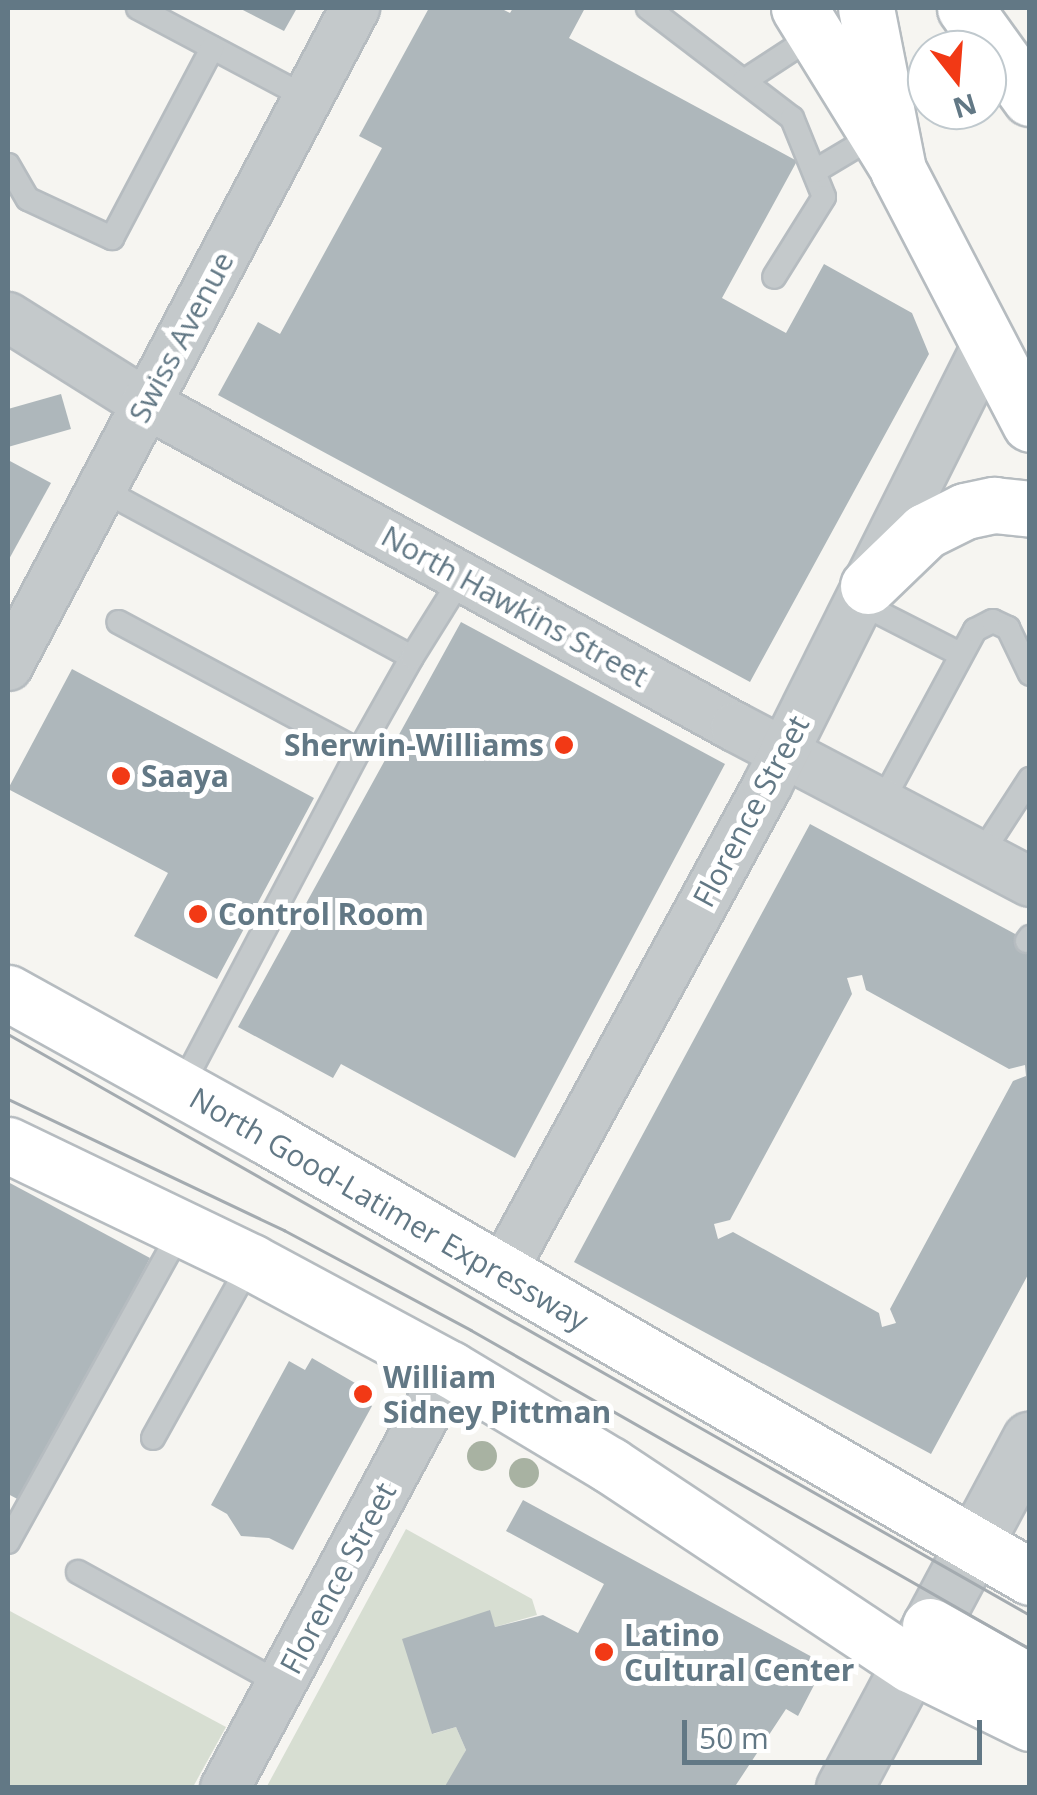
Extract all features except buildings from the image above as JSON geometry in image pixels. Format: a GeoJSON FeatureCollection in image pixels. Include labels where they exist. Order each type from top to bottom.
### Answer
{"type":"FeatureCollection","features":[{"type":"Feature","properties":{"kind":"main road"},"geometry":{"type":"LineString","coordinates":[[866,8],[888,152]]}},
{"type":"Feature","properties":{"kind":"main road"},"geometry":{"type":"LineString","coordinates":[[965,8],[1030,98]]}},
{"type":"Feature","properties":{"kind":"main road"},"geometry":{"type":"LineString","coordinates":[[807,21],[888,152],[1030,424]]}},
{"type":"Feature","properties":{"kind":"main road"},"geometry":{"type":"LineString","coordinates":[[864,594],[925,531],[965,510],[994,505],[1030,510]]}},
{"type":"Feature","properties":{"kind":"main road","name":"North Good-Latimer Expressway"},"geometry":{"type":"LineString","coordinates":[[8,993],[1030,1577]]}},
{"type":"Feature","properties":{"kind":"main road"},"geometry":{"type":"LineString","coordinates":[[8,1145],[250,1262],[450,1369],[920,1645],[1030,1723]]}},
{"type":"Feature","properties":{"kind":"main road"},"geometry":{"type":"LineString","coordinates":[[920,1645],[1030,1682]]}},
{"type":"Feature","properties":{"kind":"street","name":"Swiss Avenue"},"geometry":{"type":"LineString","coordinates":[[8,666],[355,8]]}},
{"type":"Feature","properties":{"kind":"street","name":"North Hawkins Street"},"geometry":{"type":"LineString","coordinates":[[8,317],[145,404],[783,753],[1030,882]]}},
{"type":"Feature","properties":{"kind":"street","name":"Florence Street"},"geometry":{"type":"LineString","coordinates":[[502,1272],[783,753],[988,343]]}},
{"type":"Feature","properties":{"kind":"street","name":"Florence Street"},"geometry":{"type":"LineString","coordinates":[[225,1788],[450,1369]]}},
{"type":"Feature","properties":{"kind":"street"},"geometry":{"type":"LineString","coordinates":[[844,1788],[1030,1440]]}},
{"type":"Feature","properties":{"kind":"lane"},"geometry":{"type":"LineString","coordinates":[[138,8],[306,98]]}},
{"type":"Feature","properties":{"kind":"lane"},"geometry":{"type":"LineString","coordinates":[[648,8],[792,118],[824,197],[774,277]]}},
{"type":"Feature","properties":{"kind":"lane"},"geometry":{"type":"LineString","coordinates":[[744,81],[807,21]]}},
{"type":"Feature","properties":{"kind":"lane"},"geometry":{"type":"LineString","coordinates":[[8,165],[18,204],[112,238],[212,48]]}},
{"type":"Feature","properties":{"kind":"lane"},"geometry":{"type":"LineString","coordinates":[[815,171],[888,152]]}},
{"type":"Feature","properties":{"kind":"lane"},"geometry":{"type":"LineString","coordinates":[[101,489],[412,657]]}},
{"type":"Feature","properties":{"kind":"lane"},"geometry":{"type":"LineString","coordinates":[[180,1089],[360,751],[462,577]]}},
{"type":"Feature","properties":{"kind":"lane"},"geometry":{"type":"LineString","coordinates":[[864,594],[960,654]]}},
{"type":"Feature","properties":{"kind":"lane"},"geometry":{"type":"LineString","coordinates":[[118,622],[360,751]]}},
{"type":"Feature","properties":{"kind":"lane"},"geometry":{"type":"LineString","coordinates":[[881,804],[975,630],[993,622],[1008,628],[1030,674]]}},
{"type":"Feature","properties":{"kind":"lane"},"geometry":{"type":"LineString","coordinates":[[980,856],[1030,779]]}},
{"type":"Feature","properties":{"kind":"lane"},"geometry":{"type":"LineString","coordinates":[[8,1542],[182,1228]]}},
{"type":"Feature","properties":{"kind":"lane"},"geometry":{"type":"LineString","coordinates":[[153,1438],[250,1262]]}},
{"type":"Feature","properties":{"kind":"lane"},"geometry":{"type":"LineString","coordinates":[[78,1572],[281,1684]]}},
{"type":"Feature","properties":{"kind":"shaded area"},"geometry":{"type":"Polygon","coordinates":[[[406,1529],[532,1599],[537,1615],[495,1627],[489,1610],[433,1734],[456,1727],[466,1750],[450,1782],[444,1787],[266,1788],[406,1529]]]}},
{"type":"Feature","properties":{"kind":"shaded area"},"geometry":{"type":"Polygon","coordinates":[[[8,1610],[226,1727],[193,1787],[8,1787],[8,1610]]]}},
{"type":"Feature","properties":{"kind":"tram line"},"geometry":{"type":"LineString","coordinates":[[8,1034],[1030,1615]]}},
{"type":"Feature","properties":{"kind":"tram line"},"geometry":{"type":"LineString","coordinates":[[8,1099],[284,1230],[471,1330],[1030,1649]]}},
{"type":"Feature","properties":{"kind":"place","name":"Sherwin-Williams"},"geometry":{"type":"Point","coordinates":[564,745]}},
{"type":"Feature","properties":{"kind":"place","name":"Saaya"},"geometry":{"type":"Point","coordinates":[121,776]}},
{"type":"Feature","properties":{"kind":"place","name":"Control Room"},"geometry":{"type":"Point","coordinates":[198,914]}},
{"type":"Feature","properties":{"kind":"place","name":"William Sidney Pittman"},"geometry":{"type":"Point","coordinates":[363,1394]}},
{"type":"Feature","properties":{"kind":"place","name":"Latino Cultural Center"},"geometry":{"type":"Point","coordinates":[604,1652]}}]}
